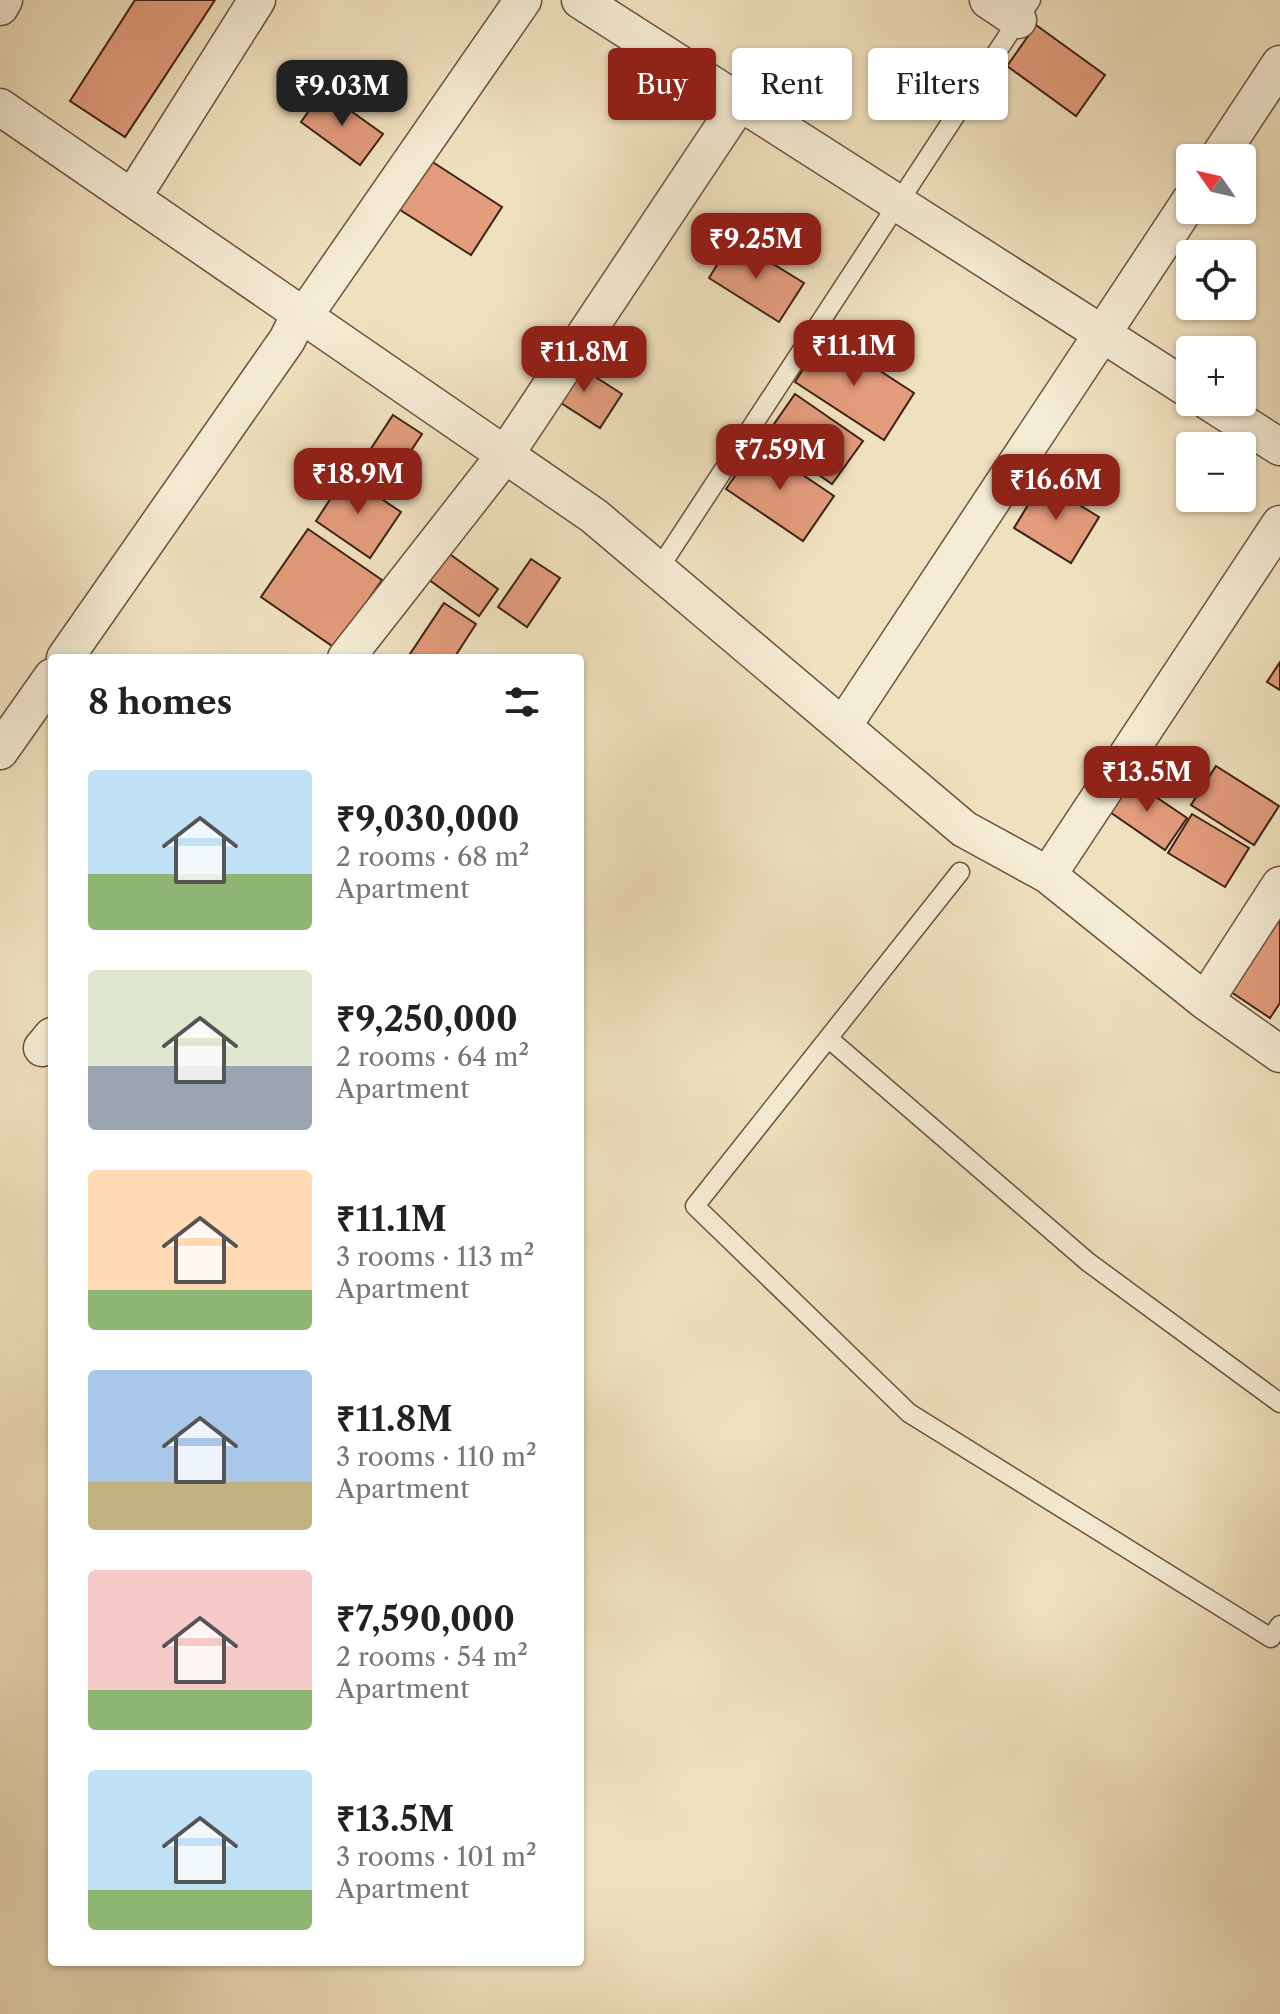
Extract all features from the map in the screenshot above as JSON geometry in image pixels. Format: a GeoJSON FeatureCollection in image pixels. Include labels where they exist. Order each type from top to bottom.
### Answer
{"type":"FeatureCollection","features":[{"type":"Feature","properties":{"kind":"street"},"geometry":{"type":"LineString","coordinates":[[0,7],[4,0]]}},
{"type":"Feature","properties":{"kind":"street"},"geometry":{"type":"LineString","coordinates":[[132,198],[257,0]]}},
{"type":"Feature","properties":{"kind":"street"},"geometry":{"type":"LineString","coordinates":[[68,654],[287,340],[299,316],[304,316],[523,0]]}},
{"type":"Feature","properties":{"kind":"street"},"geometry":{"type":"LineString","coordinates":[[580,0],[732,97]]}},
{"type":"Feature","properties":{"kind":"street"},"geometry":{"type":"LineString","coordinates":[[988,0],[1024,10]]}},
{"type":"Feature","properties":{"kind":"street"},"geometry":{"type":"LineString","coordinates":[[1227,144],[1280,64]]}},
{"type":"Feature","properties":{"kind":"street"},"geometry":{"type":"LineString","coordinates":[[0,107],[594,516],[964,829],[1048,875],[1205,1001],[1280,1054]]}},
{"type":"Feature","properties":{"kind":"street"},"geometry":{"type":"LineString","coordinates":[[349,654],[505,455],[732,114]]}},
{"type":"Feature","properties":{"kind":"street"},"geometry":{"type":"LineString","coordinates":[[768,120],[1176,381]]}},
{"type":"Feature","properties":{"kind":"street"},"geometry":{"type":"LineString","coordinates":[[843,726],[1176,222]]}},
{"type":"Feature","properties":{"kind":"street"},"geometry":{"type":"LineString","coordinates":[[1231,416],[1280,447]]}},
{"type":"Feature","properties":{"kind":"street"},"geometry":{"type":"LineString","coordinates":[[1048,875],[1280,524]]}},
{"type":"Feature","properties":{"kind":"street"},"geometry":{"type":"LineString","coordinates":[[0,751],[48,683]]}},
{"type":"Feature","properties":{"kind":"street"},"geometry":{"type":"LineString","coordinates":[[1205,1001],[1280,885]]}},
{"type":"Feature","properties":{"kind":"lane"},"geometry":{"type":"LineString","coordinates":[[658,570],[1024,10]]}},
{"type":"Feature","properties":{"kind":"lane"},"geometry":{"type":"LineString","coordinates":[[960,872],[695,1206],[909,1413],[1271,1638],[1280,1625]]}},
{"type":"Feature","properties":{"kind":"lane"},"geometry":{"type":"LineString","coordinates":[[828,1038],[1088,1262],[1280,1403]]}},
{"type":"Feature","properties":{"kind":"building"},"geometry":{"type":"Polygon","coordinates":[[[135,0],[215,0],[125,137],[70,101],[135,0]]]}},
{"type":"Feature","properties":{"kind":"building"},"geometry":{"type":"Polygon","coordinates":[[[1036,25],[1105,75],[1076,116],[1008,65],[1036,25]]]}},
{"type":"Feature","properties":{"kind":"building"},"geometry":{"type":"Polygon","coordinates":[[[323,91],[383,134],[360,165],[301,122],[323,91]]]}},
{"type":"Feature","properties":{"kind":"building"},"geometry":{"type":"Polygon","coordinates":[[[428,159],[502,207],[471,255],[397,208],[428,159]]]}},
{"type":"Feature","properties":{"kind":"building"},"geometry":{"type":"Polygon","coordinates":[[[733,239],[804,283],[779,322],[709,278],[733,239]]]}},
{"type":"Feature","properties":{"kind":"building"},"geometry":{"type":"Polygon","coordinates":[[[825,335],[914,393],[884,440],[795,382],[825,335]]]}},
{"type":"Feature","properties":{"kind":"building"},"geometry":{"type":"Polygon","coordinates":[[[569,360],[622,394],[600,428],[547,394],[569,360]]]}},
{"type":"Feature","properties":{"kind":"building"},"geometry":{"type":"Polygon","coordinates":[[[795,394],[863,441],[832,484],[765,437],[795,394]]]}},
{"type":"Feature","properties":{"kind":"building"},"geometry":{"type":"Polygon","coordinates":[[[393,415],[422,434],[384,492],[355,473],[393,415]]]}},
{"type":"Feature","properties":{"kind":"building"},"geometry":{"type":"Polygon","coordinates":[[[757,444],[834,496],[803,541],[726,489],[757,444]]]}},
{"type":"Feature","properties":{"kind":"building"},"geometry":{"type":"Polygon","coordinates":[[[346,475],[401,512],[370,558],[316,521],[346,475]]]}},
{"type":"Feature","properties":{"kind":"building"},"geometry":{"type":"Polygon","coordinates":[[[1042,482],[1099,517],[1071,563],[1014,528],[1042,482]]]}},
{"type":"Feature","properties":{"kind":"building"},"geometry":{"type":"Polygon","coordinates":[[[308,529],[382,580],[335,648],[261,597],[308,529]]]}},
{"type":"Feature","properties":{"kind":"building"},"geometry":{"type":"Polygon","coordinates":[[[440,547],[498,589],[479,616],[421,574],[440,547]]]}},
{"type":"Feature","properties":{"kind":"building"},"geometry":{"type":"Polygon","coordinates":[[[531,559],[560,578],[527,627],[498,607],[531,559]]]}},
{"type":"Feature","properties":{"kind":"building"},"geometry":{"type":"Polygon","coordinates":[[[444,603],[476,624],[457,654],[410,654],[444,603]]]}},
{"type":"Feature","properties":{"kind":"building"},"geometry":{"type":"Polygon","coordinates":[[[1280,662],[1280,690],[1267,682],[1280,662]]]}},
{"type":"Feature","properties":{"kind":"building"},"geometry":{"type":"Polygon","coordinates":[[[1216,766],[1279,806],[1254,845],[1191,805],[1216,766]]]}},
{"type":"Feature","properties":{"kind":"building"},"geometry":{"type":"Polygon","coordinates":[[[1128,778],[1187,818],[1165,850],[1107,810],[1128,778]]]}},
{"type":"Feature","properties":{"kind":"building"},"geometry":{"type":"Polygon","coordinates":[[[1192,814],[1249,848],[1225,887],[1168,853],[1192,814]]]}},
{"type":"Feature","properties":{"kind":"building"},"geometry":{"type":"Polygon","coordinates":[[[1280,898],[1280,1003],[1270,1018],[1222,986],[1280,898]]]}}]}
